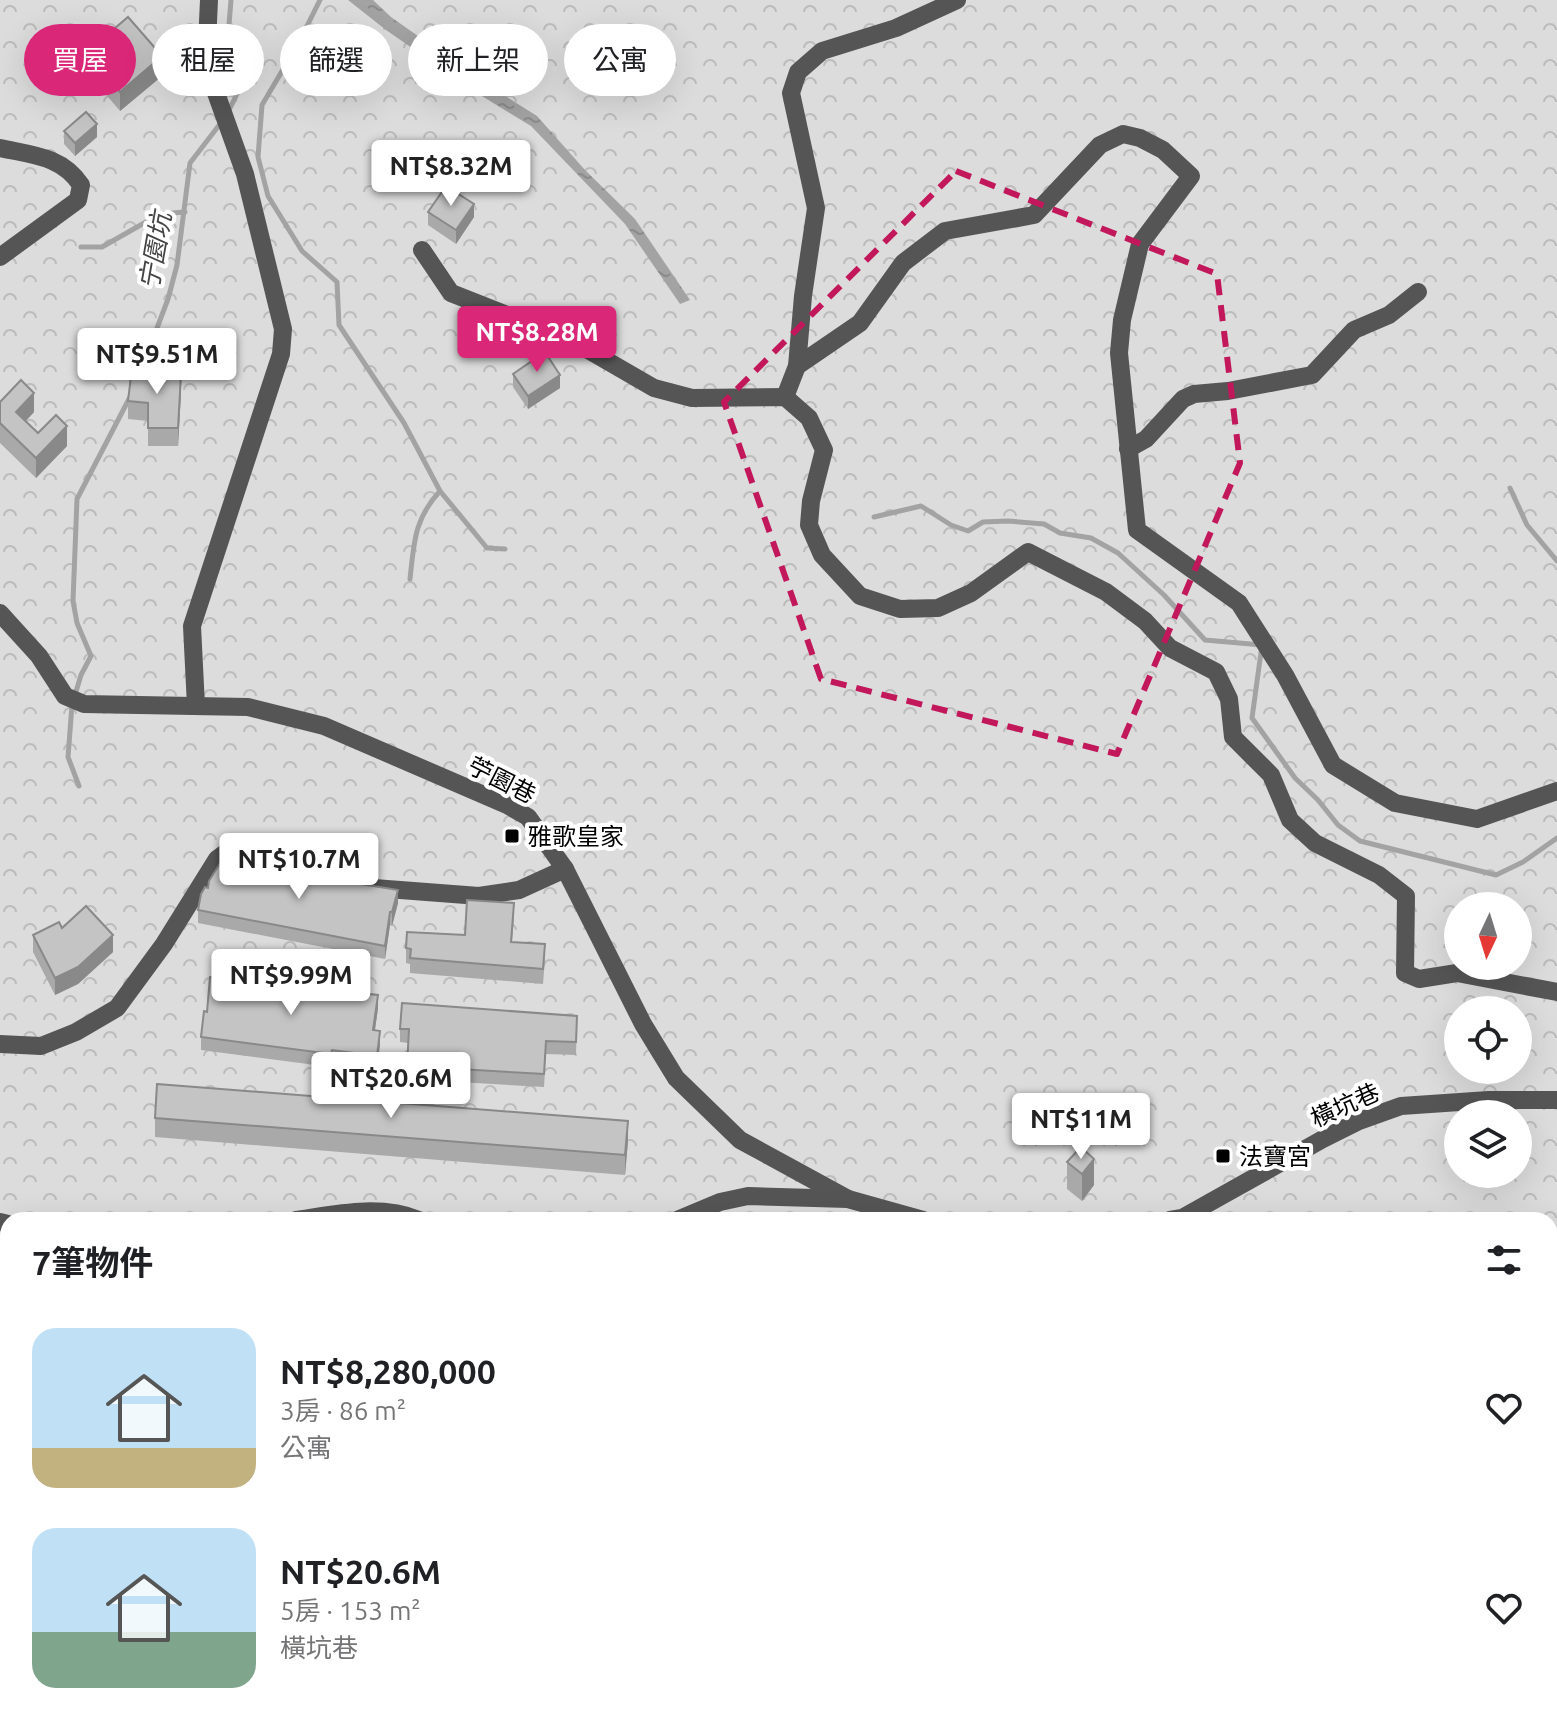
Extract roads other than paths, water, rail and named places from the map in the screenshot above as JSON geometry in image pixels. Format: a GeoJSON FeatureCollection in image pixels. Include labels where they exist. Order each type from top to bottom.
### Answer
{"type":"FeatureCollection","features":[{"type":"Feature","properties":{"kind":"street"},"geometry":{"type":"LineString","coordinates":[[196,706],[192,626],[281,354],[283,329],[245,174],[206,65],[209,0]]}},
{"type":"Feature","properties":{"kind":"street"},"geometry":{"type":"LineString","coordinates":[[785,397],[797,366],[803,296],[816,208],[791,93],[798,72],[822,51],[896,28],[957,0]]}},
{"type":"Feature","properties":{"kind":"street"},"geometry":{"type":"LineString","coordinates":[[797,366],[860,323],[903,263],[945,231],[1034,215],[1100,145],[1123,134],[1140,138],[1163,150],[1191,176],[1140,244],[1122,320],[1119,353],[1137,530],[1239,603],[1285,675],[1333,765],[1395,803],[1477,819],[1557,791]]}},
{"type":"Feature","properties":{"kind":"street"},"geometry":{"type":"LineString","coordinates":[[0,148],[52,160],[71,170],[81,185],[78,200],[0,257]]}},
{"type":"Feature","properties":{"kind":"street"},"geometry":{"type":"LineString","coordinates":[[422,250],[451,293],[571,340],[654,388],[692,398],[785,397],[809,418],[824,450],[811,501],[809,525],[822,555],[860,596],[900,609],[938,608],[971,593],[1028,552],[1106,592],[1145,621],[1170,648],[1216,672],[1229,699],[1233,737],[1271,775],[1290,820],[1315,843],[1379,875],[1406,896],[1405,973],[1419,979],[1457,973],[1557,992]]}},
{"type":"Feature","properties":{"kind":"street"},"geometry":{"type":"LineString","coordinates":[[1128,449],[1146,439],[1183,399],[1194,394],[1228,391],[1312,375],[1354,330],[1389,315],[1418,292]]}},
{"type":"Feature","properties":{"kind":"street","name":"苧園巷"},"geometry":{"type":"LineString","coordinates":[[0,613],[39,656],[65,696],[84,704],[248,707],[324,726],[493,798],[528,817],[565,869],[643,1024],[676,1078],[740,1140],[848,1199]]}},
{"type":"Feature","properties":{"kind":"street"},"geometry":{"type":"LineString","coordinates":[[0,1044],[41,1046],[76,1032],[117,1008],[164,944],[212,866],[228,851],[249,851],[374,888],[479,896],[519,890],[565,869]]}},
{"type":"Feature","properties":{"kind":"street","name":"橫坑巷"},"geometry":{"type":"LineString","coordinates":[[1193,1212],[1323,1139],[1359,1121],[1401,1106],[1489,1100],[1557,1100]]}},
{"type":"Feature","properties":{"kind":"street"},"geometry":{"type":"LineString","coordinates":[[696,1212],[720,1202],[748,1196],[848,1199],[894,1212]]}},
{"type":"Feature","properties":{"kind":"water"},"geometry":{"type":"Polygon","coordinates":[[[348,0],[373,0],[408,29],[408,45],[392,34],[392,24],[378,24],[348,0]]]}},
{"type":"Feature","properties":{"kind":"water"},"geometry":{"type":"Polygon","coordinates":[[[482,96],[505,96],[537,116],[585,170],[635,219],[690,300],[680,304],[625,224],[531,126],[482,96]]]}},
{"type":"Feature","properties":{"kind":"waterway","name":"宁園坑"},"geometry":{"type":"LineString","coordinates":[[228,112],[240,88],[228,37],[231,0]]}},
{"type":"Feature","properties":{"kind":"waterway"},"geometry":{"type":"LineString","coordinates":[[320,0],[262,105],[258,157],[268,196],[302,251],[337,282],[339,325],[404,423],[440,491],[487,548],[505,549]]}},
{"type":"Feature","properties":{"kind":"waterway","name":"宁園坑"},"geometry":{"type":"LineString","coordinates":[[140,373],[168,299],[177,265],[190,163],[220,124]]}},
{"type":"Feature","properties":{"kind":"waterway"},"geometry":{"type":"LineString","coordinates":[[81,247],[102,247],[160,214],[185,212]]}},
{"type":"Feature","properties":{"kind":"waterway","name":"宁園坑"},"geometry":{"type":"LineString","coordinates":[[75,695],[91,656],[77,623],[73,601],[77,499],[130,397]]}},
{"type":"Feature","properties":{"kind":"waterway"},"geometry":{"type":"LineString","coordinates":[[1510,488],[1527,525],[1557,561]]}},
{"type":"Feature","properties":{"kind":"waterway"},"geometry":{"type":"LineString","coordinates":[[410,579],[420,522],[440,491]]}},
{"type":"Feature","properties":{"kind":"waterway"},"geometry":{"type":"LineString","coordinates":[[874,517],[921,506],[951,525],[968,531],[983,522],[1008,521],[1044,524],[1060,533],[1091,538],[1118,553],[1164,595],[1205,640],[1262,645],[1252,718],[1295,778],[1338,825],[1360,841],[1496,875],[1523,862],[1557,838]]}},
{"type":"Feature","properties":{"kind":"waterway","name":"宁園坑"},"geometry":{"type":"LineString","coordinates":[[72,705],[68,757],[79,786]]}},
{"type":"Feature","properties":{"kind":"place","name":"雅歌皇家"},"geometry":{"type":"Point","coordinates":[512,836]}},
{"type":"Feature","properties":{"kind":"place","name":"法寶宮"},"geometry":{"type":"Point","coordinates":[1223,1156]}}]}
